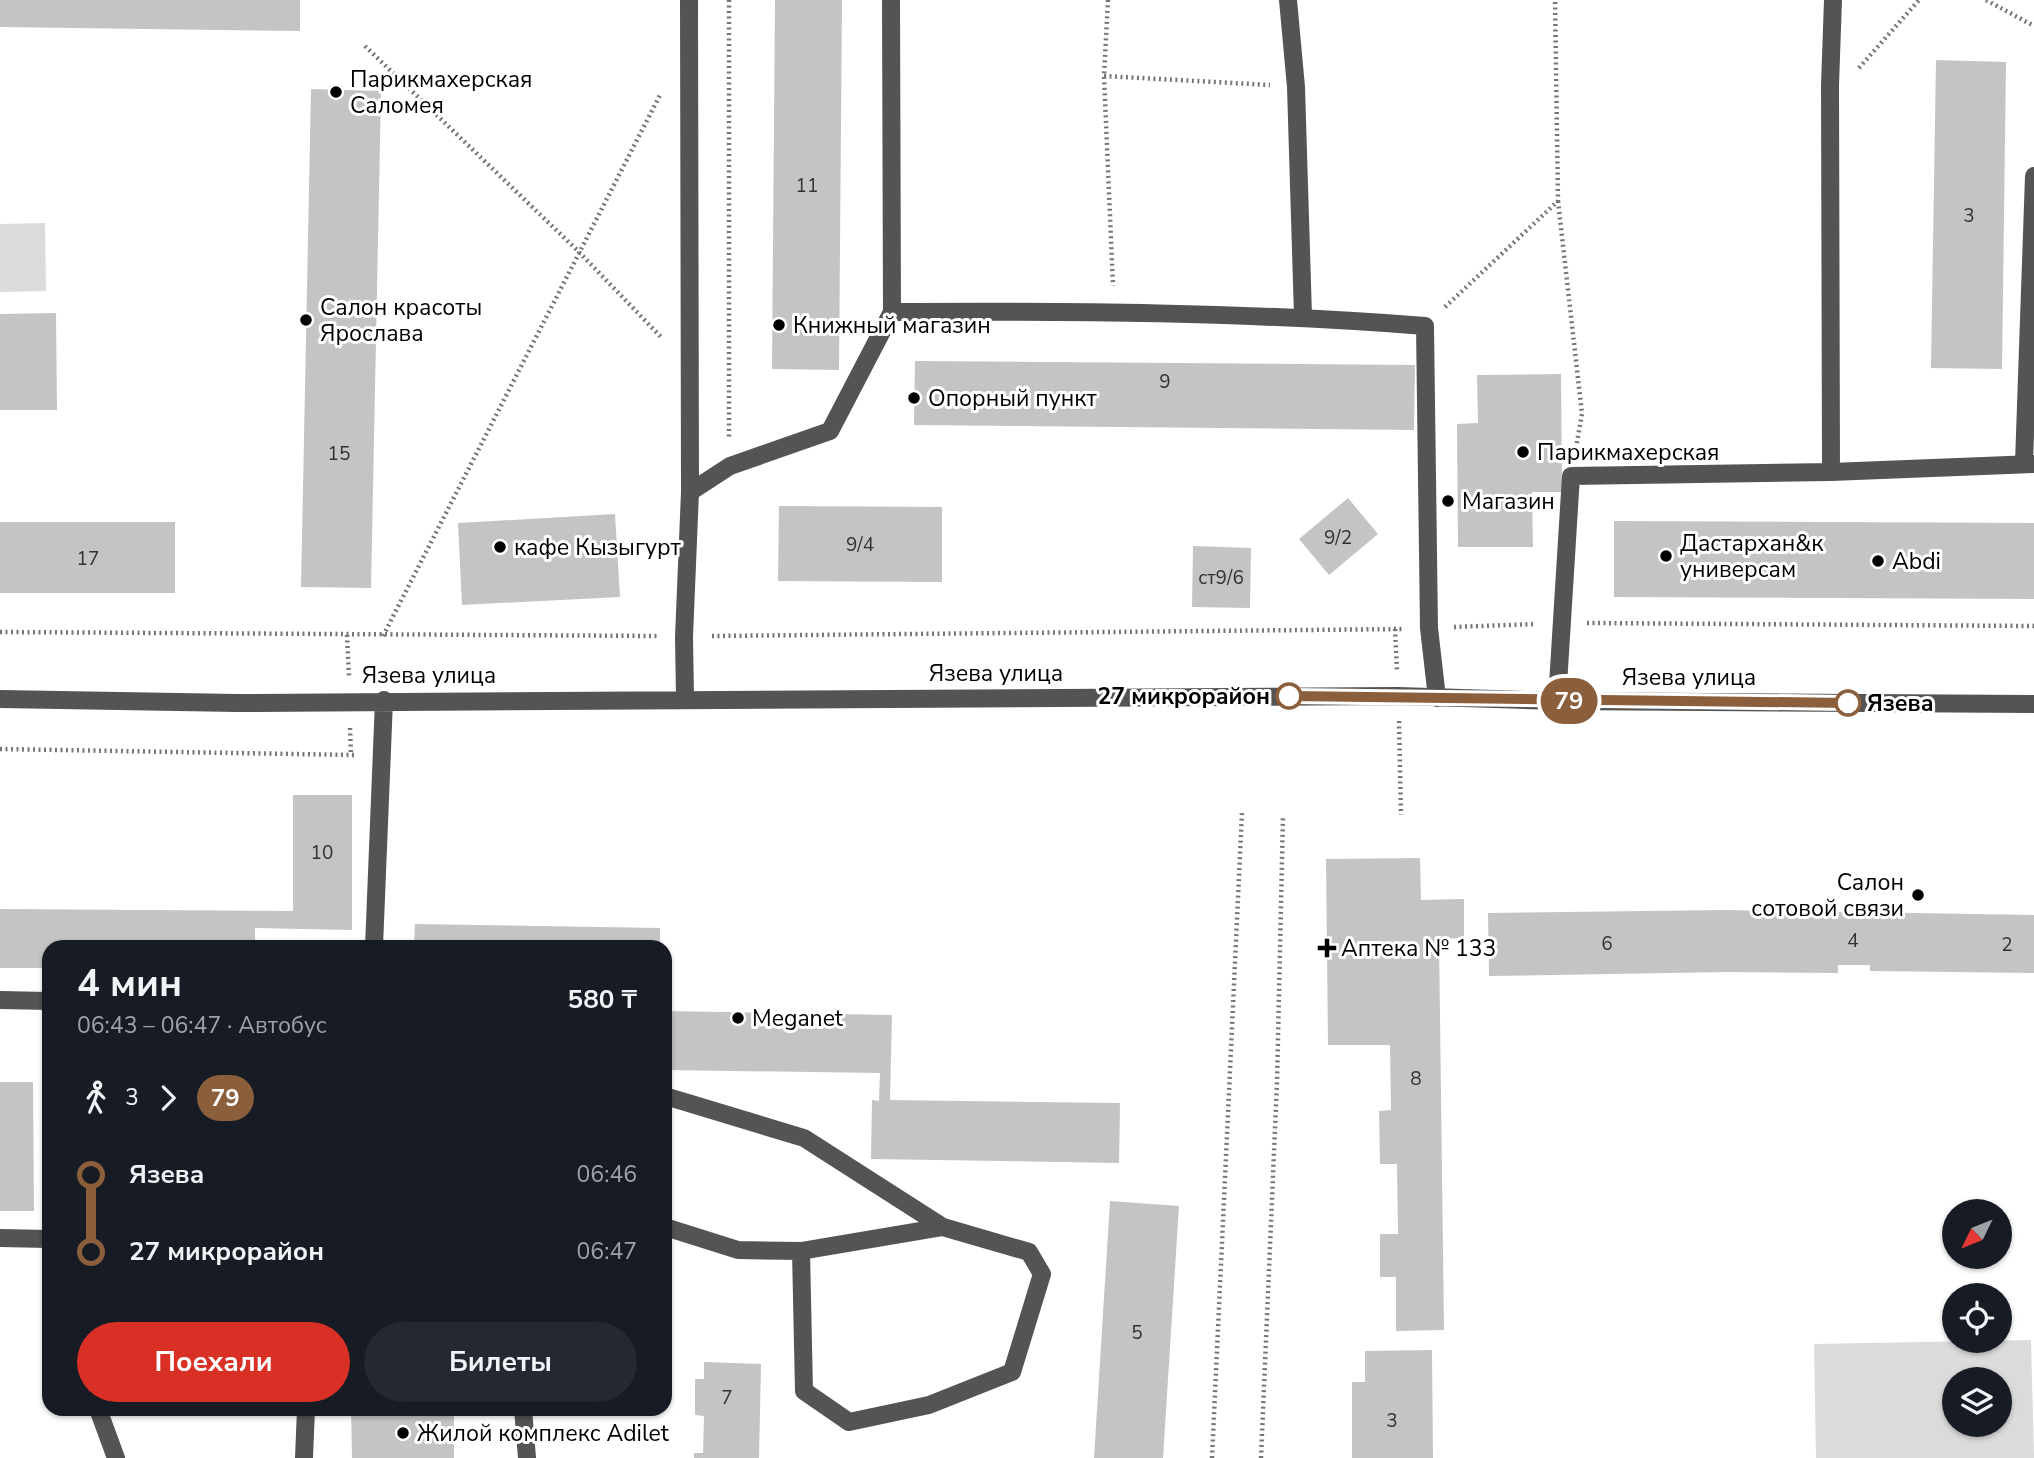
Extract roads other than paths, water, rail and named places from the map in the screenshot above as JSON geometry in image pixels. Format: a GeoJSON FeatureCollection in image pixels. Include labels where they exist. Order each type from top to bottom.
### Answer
{"type":"FeatureCollection","features":[{"type":"Feature","properties":{"kind":"street"},"geometry":{"type":"LineString","coordinates":[[685,698],[684,636],[690,492],[689,0]]}},
{"type":"Feature","properties":{"kind":"street"},"geometry":{"type":"LineString","coordinates":[[1288,0],[1296,87],[1303,316]]}},
{"type":"Feature","properties":{"kind":"street"},"geometry":{"type":"LineString","coordinates":[[1831,472],[1830,102],[1833,0]]}},
{"type":"Feature","properties":{"kind":"street"},"geometry":{"type":"LineString","coordinates":[[690,492],[730,466],[830,431],[892,313],[893,1]]}},
{"type":"Feature","properties":{"kind":"street"},"geometry":{"type":"LineString","coordinates":[[1557,701],[1571,476],[1831,472],[2029,463],[2034,176]]}},
{"type":"Feature","properties":{"kind":"street"},"geometry":{"type":"LineString","coordinates":[[892,313],[1115,310],[1303,316],[1425,326],[1429,628],[1437,698]]}},
{"type":"Feature","properties":{"kind":"street","name":"Язева улица"},"geometry":{"type":"LineString","coordinates":[[0,699],[237,703],[685,698],[1398,696],[1557,701],[2034,704]]}},
{"type":"Feature","properties":{"kind":"street"},"geometry":{"type":"LineString","coordinates":[[374,940],[384,700]]}},
{"type":"Feature","properties":{"kind":"street"},"geometry":{"type":"LineString","coordinates":[[0,1000],[42,1000]]}},
{"type":"Feature","properties":{"kind":"street"},"geometry":{"type":"LineString","coordinates":[[672,1098],[804,1138],[943,1227],[1030,1252],[1042,1274],[1012,1372],[929,1405],[849,1422],[804,1391],[801,1251]]}},
{"type":"Feature","properties":{"kind":"street"},"geometry":{"type":"LineString","coordinates":[[672,1229],[738,1250],[801,1251],[943,1227]]}},
{"type":"Feature","properties":{"kind":"street"},"geometry":{"type":"LineString","coordinates":[[0,1238],[42,1239]]}},
{"type":"Feature","properties":{"kind":"street"},"geometry":{"type":"LineString","coordinates":[[101,1416],[116,1458]]}},
{"type":"Feature","properties":{"kind":"street"},"geometry":{"type":"LineString","coordinates":[[304,1458],[306,1416]]}},
{"type":"Feature","properties":{"kind":"street"},"geometry":{"type":"LineString","coordinates":[[524,1416],[527,1458]]}},
{"type":"Feature","properties":{"kind":"place","name":"Парикмахерская Саломея"},"geometry":{"type":"Point","coordinates":[336,92]}},
{"type":"Feature","properties":{"kind":"place","name":"Салон красоты Ярослава"},"geometry":{"type":"Point","coordinates":[306,320]}},
{"type":"Feature","properties":{"kind":"place","name":"Книжный магазин"},"geometry":{"type":"Point","coordinates":[779,325]}},
{"type":"Feature","properties":{"kind":"place","name":"Опорный пункт"},"geometry":{"type":"Point","coordinates":[914,398]}},
{"type":"Feature","properties":{"kind":"place","name":"Парикмахерская"},"geometry":{"type":"Point","coordinates":[1523,452]}},
{"type":"Feature","properties":{"kind":"place","name":"Магазин"},"geometry":{"type":"Point","coordinates":[1448,501]}},
{"type":"Feature","properties":{"kind":"place","name":"кафе Кызыгурт"},"geometry":{"type":"Point","coordinates":[500,547]}},
{"type":"Feature","properties":{"kind":"place","name":"Дастархан&к универсам"},"geometry":{"type":"Point","coordinates":[1666,556]}},
{"type":"Feature","properties":{"kind":"place","name":"Abdi"},"geometry":{"type":"Point","coordinates":[1878,561]}},
{"type":"Feature","properties":{"kind":"place","name":"27 микрорайон"},"geometry":{"type":"Point","coordinates":[1289,696]}},
{"type":"Feature","properties":{"kind":"place","name":"Язева"},"geometry":{"type":"Point","coordinates":[1848,703]}},
{"type":"Feature","properties":{"kind":"place","name":"Салон сотовой связи"},"geometry":{"type":"Point","coordinates":[1918,895]}},
{"type":"Feature","properties":{"kind":"place","name":"Аптека № 133"},"geometry":{"type":"Point","coordinates":[1327,948]}},
{"type":"Feature","properties":{"kind":"place","name":"Meganet"},"geometry":{"type":"Point","coordinates":[738,1018]}},
{"type":"Feature","properties":{"kind":"place","name":"Жилой комплекс Adilet"},"geometry":{"type":"Point","coordinates":[403,1433]}}]}
